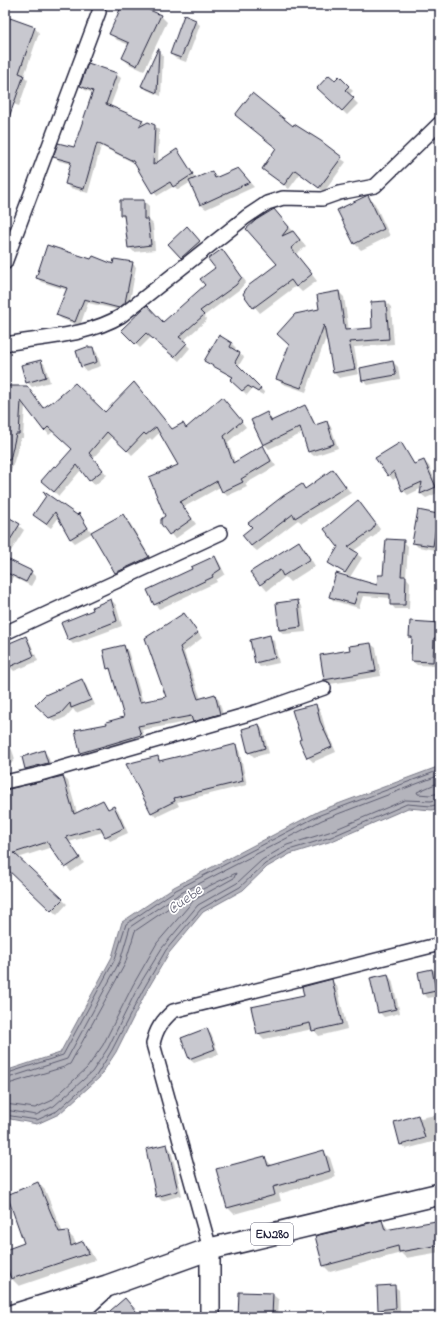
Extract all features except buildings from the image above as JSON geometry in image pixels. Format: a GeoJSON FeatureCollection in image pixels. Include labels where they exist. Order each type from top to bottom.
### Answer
{"type":"FeatureCollection","features":[{"type":"Feature","properties":{"kind":"main road","name":"EN280"},"geometry":{"type":"LineString","coordinates":[[7,1317],[106,1286],[210,1249],[440,1194]]}},
{"type":"Feature","properties":{"kind":"main road"},"geometry":{"type":"LineString","coordinates":[[210,1249],[210,1317]]}},
{"type":"Feature","properties":{"kind":"main road","name":"EN280"},"geometry":{"type":"LineString","coordinates":[[72,1317],[106,1286]]}},
{"type":"Feature","properties":{"kind":"street"},"geometry":{"type":"LineString","coordinates":[[5,263],[99,12]]}},
{"type":"Feature","properties":{"kind":"street"},"geometry":{"type":"LineString","coordinates":[[5,344],[85,331],[105,325],[122,316],[246,217],[267,203],[283,198],[322,199],[375,186],[440,123]]}},
{"type":"Feature","properties":{"kind":"street"},"geometry":{"type":"LineString","coordinates":[[5,634],[221,533]]}},
{"type":"Feature","properties":{"kind":"street"},"geometry":{"type":"LineString","coordinates":[[5,782],[40,774],[259,711],[324,688]]}},
{"type":"Feature","properties":{"kind":"street"},"geometry":{"type":"LineString","coordinates":[[210,1249],[153,1044],[155,1034],[161,1022],[173,1011],[440,944]]}},
{"type":"Feature","properties":{"kind":"water","name":"Cuebe"},"geometry":{"type":"Polygon","coordinates":[[[440,766],[440,808],[432,810],[408,808],[332,841],[290,854],[267,867],[243,890],[203,912],[169,953],[146,992],[116,1052],[99,1078],[59,1114],[37,1124],[5,1118],[5,1071],[60,1053],[112,957],[122,922],[174,887],[319,811],[440,766]]]}}]}
